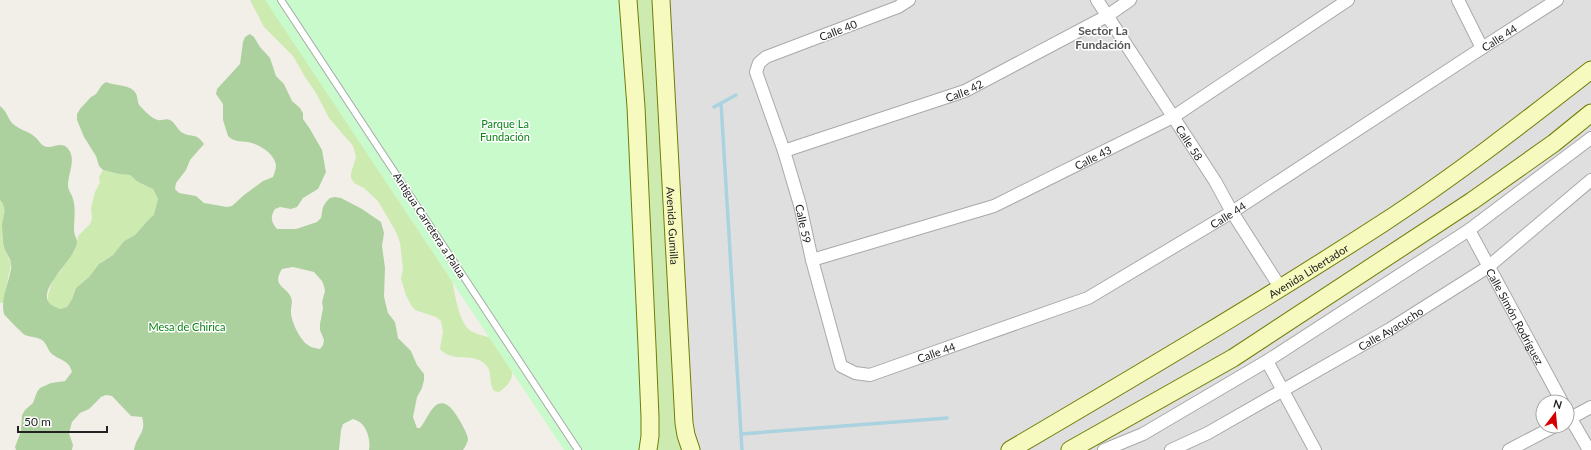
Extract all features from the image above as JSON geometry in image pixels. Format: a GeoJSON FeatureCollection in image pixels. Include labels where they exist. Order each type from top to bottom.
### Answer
{"type":"FeatureCollection","features":[{"type":"Feature","properties":{"kind":"street"},"geometry":{"type":"LineString","coordinates":[[628,0],[636,108],[647,346],[650,423],[648,450]]}},
{"type":"Feature","properties":{"kind":"street","name":"Avenida Gumilla"},"geometry":{"type":"LineString","coordinates":[[662,0],[684,423],[691,450]]}},
{"type":"Feature","properties":{"kind":"street","name":"Calle 40"},"geometry":{"type":"LineString","coordinates":[[766,57],[898,7],[909,0]]}},
{"type":"Feature","properties":{"kind":"street","name":"Calle 58"},"geometry":{"type":"LineString","coordinates":[[1097,0],[1215,181],[1232,212],[1280,287]]}},
{"type":"Feature","properties":{"kind":"street","name":"Calle 42"},"geometry":{"type":"LineString","coordinates":[[784,151],[965,91],[1107,16],[1130,0]]}},
{"type":"Feature","properties":{"kind":"street","name":"Calle 43"},"geometry":{"type":"LineString","coordinates":[[812,260],[994,206],[1173,118],[1348,0]]}},
{"type":"Feature","properties":{"kind":"street"},"geometry":{"type":"LineString","coordinates":[[1458,0],[1482,48]]}},
{"type":"Feature","properties":{"kind":"street","name":"Calle 44"},"geometry":{"type":"LineString","coordinates":[[870,375],[1088,298],[1232,212],[1557,0]]}},
{"type":"Feature","properties":{"kind":"street","name":"Calle 59"},"geometry":{"type":"LineString","coordinates":[[766,57],[759,63],[756,72],[784,151],[800,205],[812,260],[841,366],[855,373],[870,375]]}},
{"type":"Feature","properties":{"kind":"street","name":"Avenida Libertador"},"geometry":{"type":"LineString","coordinates":[[1010,450],[1108,393],[1383,222],[1450,177],[1591,70]]}},
{"type":"Feature","properties":{"kind":"street"},"geometry":{"type":"LineString","coordinates":[[1070,450],[1233,358],[1472,202],[1554,143],[1591,113]]}},
{"type":"Feature","properties":{"kind":"street"},"geometry":{"type":"LineString","coordinates":[[1104,450],[1143,434],[1267,361],[1468,230],[1591,138]]}},
{"type":"Feature","properties":{"kind":"street","name":"Calle Ayacucho"},"geometry":{"type":"LineString","coordinates":[[1171,450],[1208,433],[1390,329],[1488,267],[1591,180]]}},
{"type":"Feature","properties":{"kind":"street","name":"Calle Simón Rodríguez"},"geometry":{"type":"LineString","coordinates":[[1468,230],[1558,394]]}},
{"type":"Feature","properties":{"kind":"street"},"geometry":{"type":"LineString","coordinates":[[1267,361],[1315,450]]}},
{"type":"Feature","properties":{"kind":"street"},"geometry":{"type":"LineString","coordinates":[[1575,414],[1591,407]]}},
{"type":"Feature","properties":{"kind":"street"},"geometry":{"type":"LineString","coordinates":[[1575,428],[1589,450]]}},
{"type":"Feature","properties":{"kind":"street"},"geometry":{"type":"LineString","coordinates":[[1509,450],[1540,434]]}},
{"type":"Feature","properties":{"kind":"lane","name":"Antigua Carretera a Palua"},"geometry":{"type":"LineString","coordinates":[[281,0],[578,450]]}},
{"type":"Feature","properties":{"kind":"shaded area"},"geometry":{"type":"Polygon","coordinates":[[[661,0],[1591,0],[1591,450],[691,450],[661,0]]]}},
{"type":"Feature","properties":{"kind":"green space"},"geometry":{"type":"Polygon","coordinates":[[[250,0],[277,0],[451,274],[458,307],[465,325],[470,331],[489,337],[493,340],[506,357],[511,367],[512,377],[505,387],[499,392],[494,391],[492,388],[488,368],[481,361],[451,356],[440,349],[443,332],[441,321],[436,317],[415,310],[411,305],[401,279],[403,269],[400,243],[396,232],[378,201],[364,188],[354,183],[351,178],[356,157],[353,146],[329,118],[316,93],[293,56],[264,27],[250,0]]]}},
{"type":"Feature","properties":{"kind":"green space","name":"Parque La Fundación"},"geometry":{"type":"Polygon","coordinates":[[[265,0],[627,0],[648,450],[564,450],[265,0]]]}},
{"type":"Feature","properties":{"kind":"green space"},"geometry":{"type":"Polygon","coordinates":[[[629,0],[659,0],[688,450],[650,450],[629,0]]]}},
{"type":"Feature","properties":{"kind":"green space","name":"Mesa de Chirica"},"geometry":{"type":"Polygon","coordinates":[[[250,34],[254,37],[260,47],[270,58],[276,76],[284,84],[292,101],[303,113],[303,119],[322,150],[326,172],[318,189],[303,198],[297,207],[291,209],[280,207],[275,209],[272,215],[273,224],[277,229],[296,229],[317,222],[321,218],[323,207],[326,202],[330,198],[335,197],[341,198],[362,209],[381,222],[384,233],[382,246],[385,268],[384,296],[388,313],[395,322],[398,338],[411,351],[417,365],[424,374],[422,388],[417,397],[413,417],[417,428],[420,428],[435,406],[440,403],[445,404],[453,410],[460,420],[466,431],[468,442],[463,450],[369,450],[367,431],[361,423],[353,419],[343,424],[339,450],[134,450],[143,427],[142,417],[131,416],[112,396],[106,395],[101,397],[89,409],[80,413],[72,422],[69,433],[73,445],[72,450],[16,450],[15,447],[21,431],[22,415],[33,403],[37,392],[40,388],[51,383],[65,381],[72,372],[69,365],[54,356],[42,340],[25,335],[4,314],[3,303],[10,274],[11,262],[3,243],[2,225],[4,206],[0,200],[0,106],[12,123],[33,135],[44,146],[50,147],[63,145],[71,154],[72,163],[68,185],[74,203],[74,231],[77,241],[70,258],[49,288],[47,297],[50,304],[61,309],[67,307],[76,288],[89,277],[99,264],[113,255],[124,241],[135,235],[154,215],[158,199],[153,189],[138,182],[130,175],[103,170],[99,166],[96,156],[84,137],[77,120],[77,114],[106,82],[133,90],[139,104],[151,116],[158,120],[170,120],[181,132],[199,138],[204,144],[190,160],[186,170],[176,183],[175,189],[179,193],[196,196],[204,203],[227,207],[232,206],[263,181],[273,177],[276,165],[269,153],[257,145],[235,140],[228,136],[223,120],[223,104],[216,94],[217,89],[240,64],[245,37],[250,34]],[[293,267],[282,269],[278,280],[279,284],[291,296],[292,319],[299,334],[309,346],[320,349],[324,340],[320,330],[320,324],[323,308],[322,302],[325,291],[322,281],[314,272],[293,267]]]}},
{"type":"Feature","properties":{"kind":"green space"},"geometry":{"type":"Polygon","coordinates":[[[103,170],[130,175],[138,182],[153,189],[158,199],[155,215],[150,218],[135,235],[124,241],[113,255],[103,261],[89,277],[76,288],[72,299],[66,308],[56,308],[48,301],[48,295],[53,279],[61,270],[66,260],[75,251],[78,236],[90,224],[92,219],[91,208],[95,192],[100,182],[99,177],[103,170]]]}},
{"type":"Feature","properties":{"kind":"green space"},"geometry":{"type":"Polygon","coordinates":[[[0,200],[4,205],[5,210],[2,227],[3,246],[11,264],[3,303],[0,303],[0,200]]]}},
{"type":"Feature","properties":{"kind":"waterway"},"geometry":{"type":"LineString","coordinates":[[714,107],[736,95]]}},
{"type":"Feature","properties":{"kind":"waterway"},"geometry":{"type":"LineString","coordinates":[[721,103],[742,450]]}},
{"type":"Feature","properties":{"kind":"waterway"},"geometry":{"type":"LineString","coordinates":[[741,434],[947,418]]}},
{"type":"Feature","properties":{"kind":"district","name":"Sector La Fundación"},"geometry":{"type":"Point","coordinates":[1103,37]}}]}
